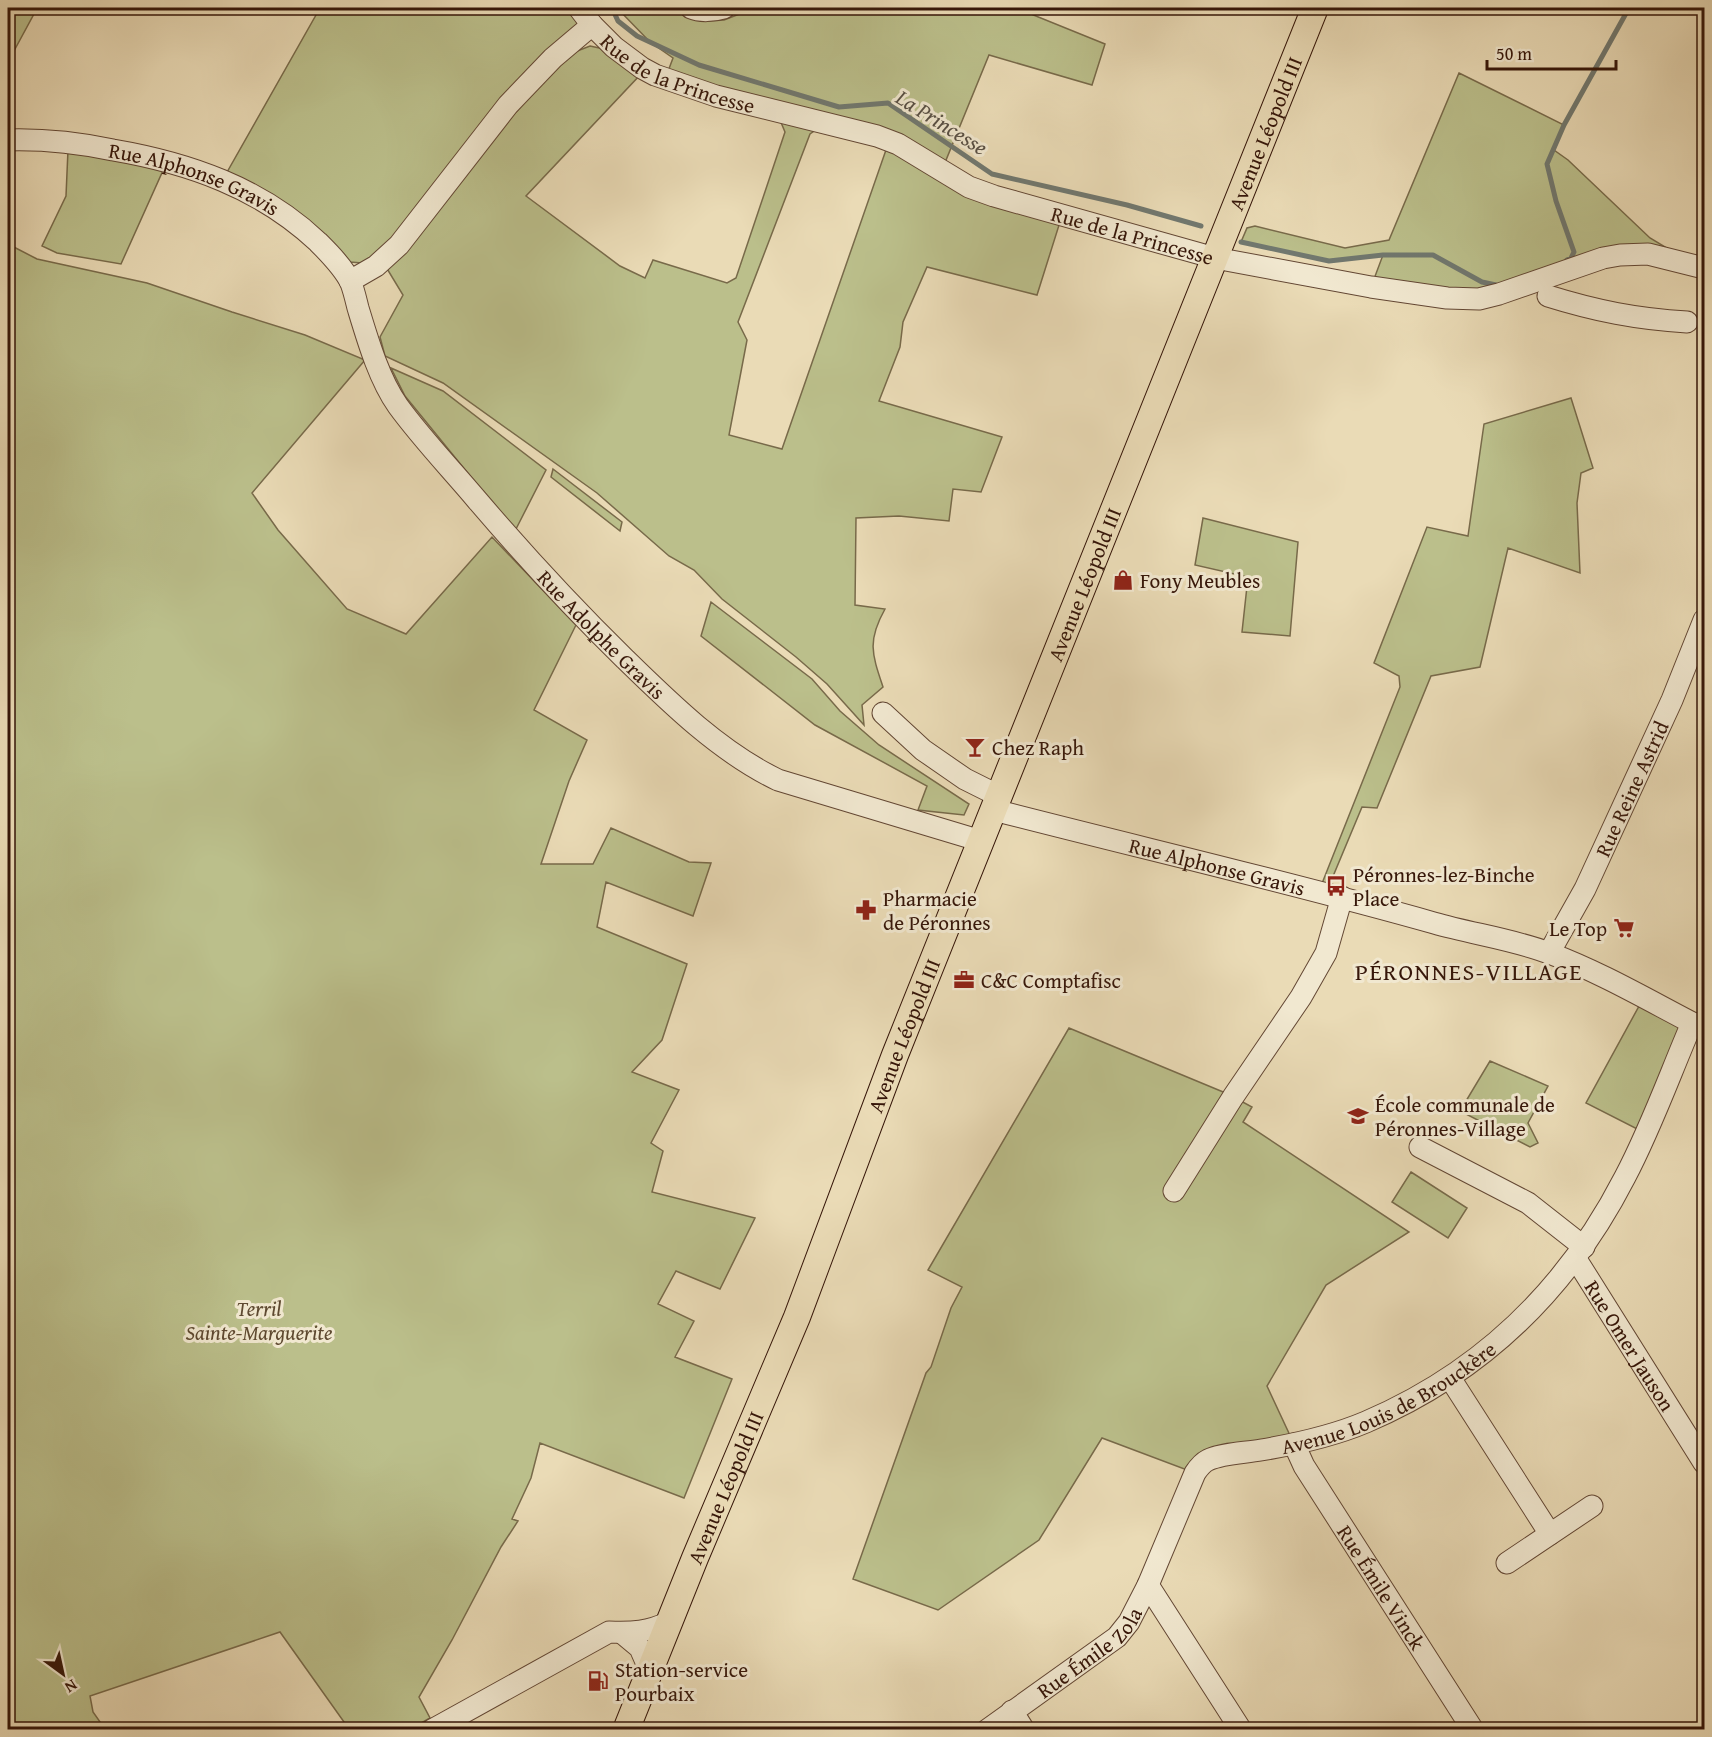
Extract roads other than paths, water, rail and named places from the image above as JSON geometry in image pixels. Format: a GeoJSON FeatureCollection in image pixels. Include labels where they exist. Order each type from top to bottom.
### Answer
{"type":"FeatureCollection","features":[{"type":"Feature","properties":{"kind":"main road","name":"Avenue Léopold III"},"geometry":{"type":"LineString","coordinates":[[626,1730],[797,1317],[895,1055],[1315,8]]}},
{"type":"Feature","properties":{"kind":"street","name":"Rue de la Princesse"},"geometry":{"type":"LineString","coordinates":[[579,8],[592,16],[614,47],[642,68],[675,82],[716,96],[882,138],[980,191],[1215,258],[1371,286],[1468,300],[1499,294],[1604,258],[1620,255],[1648,254],[1704,268]]}},
{"type":"Feature","properties":{"kind":"street"},"geometry":{"type":"LineString","coordinates":[[690,8],[697,10],[724,8]]}},
{"type":"Feature","properties":{"kind":"street","name":"Rue de la Princesse"},"geometry":{"type":"LineString","coordinates":[[350,281],[376,266],[399,245],[508,105],[592,16]]}},
{"type":"Feature","properties":{"kind":"street","name":"Rue Alphonse Gravis"},"geometry":{"type":"LineString","coordinates":[[8,140],[72,143],[138,154],[178,164],[220,179],[259,197],[294,221],[329,253],[350,281]]}},
{"type":"Feature","properties":{"kind":"street","name":"Rue Adolphe Gravis"},"geometry":{"type":"LineString","coordinates":[[350,281],[389,391],[408,420],[519,550],[581,615],[678,709],[753,767],[778,780],[981,841]]}},
{"type":"Feature","properties":{"kind":"street"},"geometry":{"type":"LineString","coordinates":[[1548,296],[1590,309],[1648,320],[1687,322]]}},
{"type":"Feature","properties":{"kind":"street","name":"Rue Reine Astrid"},"geometry":{"type":"LineString","coordinates":[[1549,953],[1585,889],[1672,700],[1704,620]]}},
{"type":"Feature","properties":{"kind":"street","name":"Rue Alphonse Gravis"},"geometry":{"type":"LineString","coordinates":[[884,713],[923,750],[996,803],[1456,930],[1493,937],[1549,953],[1616,983],[1698,1026]]}},
{"type":"Feature","properties":{"kind":"street"},"geometry":{"type":"LineString","coordinates":[[1174,1191],[1233,1097],[1301,997],[1326,953],[1342,897]]}},
{"type":"Feature","properties":{"kind":"street","name":"Avenue Louis de Brouckère"},"geometry":{"type":"LineString","coordinates":[[1148,1585],[1200,1466],[1214,1458],[1294,1444],[1366,1422],[1410,1401],[1450,1378],[1513,1329],[1562,1277],[1580,1253],[1626,1176],[1698,1026]]}},
{"type":"Feature","properties":{"kind":"street","name":"Rue Omer Jauson"},"geometry":{"type":"LineString","coordinates":[[1420,1147],[1528,1203],[1580,1253],[1704,1463]]}},
{"type":"Feature","properties":{"kind":"street"},"geometry":{"type":"LineString","coordinates":[[1450,1378],[1550,1534]]}},
{"type":"Feature","properties":{"kind":"street","name":"Rue Émile Vinck"},"geometry":{"type":"LineString","coordinates":[[1294,1444],[1304,1466],[1473,1730]]}},
{"type":"Feature","properties":{"kind":"street"},"geometry":{"type":"LineString","coordinates":[[1507,1563],[1592,1506]]}},
{"type":"Feature","properties":{"kind":"street"},"geometry":{"type":"LineString","coordinates":[[1148,1585],[1241,1730]]}},
{"type":"Feature","properties":{"kind":"street","name":"Rue Émile Zola"},"geometry":{"type":"LineString","coordinates":[[987,1730],[1117,1637],[1129,1622],[1148,1585]]}},
{"type":"Feature","properties":{"kind":"street"},"geometry":{"type":"LineString","coordinates":[[432,1730],[609,1632],[641,1632],[669,1622]]}},
{"type":"Feature","properties":{"kind":"street"},"geometry":{"type":"LineString","coordinates":[[622,1633],[640,1648],[650,1671]]}},
{"type":"Feature","properties":{"kind":"street"},"geometry":{"type":"LineString","coordinates":[[1012,1711],[1024,1730]]}},
{"type":"Feature","properties":{"kind":"waterway","name":"La Princesse"},"geometry":{"type":"LineString","coordinates":[[612,8],[618,21],[637,36],[699,65],[839,107],[888,103],[992,174],[1127,205],[1201,226]]}},
{"type":"Feature","properties":{"kind":"waterway","name":"La Princesse"},"geometry":{"type":"LineString","coordinates":[[1567,260],[1574,252],[1556,201],[1547,164],[1564,125],[1629,8]]}},
{"type":"Feature","properties":{"kind":"waterway","name":"La Princesse"},"geometry":{"type":"LineString","coordinates":[[1241,242],[1329,261],[1383,255],[1433,255],[1482,282],[1496,285]]}},
{"type":"Feature","properties":{"kind":"place","name":"Fony Meubles"},"geometry":{"type":"Point","coordinates":[1123,580]}},
{"type":"Feature","properties":{"kind":"place","name":"Chez Raph"},"geometry":{"type":"Point","coordinates":[975,747]}},
{"type":"Feature","properties":{"kind":"place","name":"Péronnes-lez-Binche Place"},"geometry":{"type":"Point","coordinates":[1336,886]}},
{"type":"Feature","properties":{"kind":"place","name":"Pharmacie de Péronnes"},"geometry":{"type":"Point","coordinates":[866,910]}},
{"type":"Feature","properties":{"kind":"place","name":"Le Top"},"geometry":{"type":"Point","coordinates":[1624,928]}},
{"type":"Feature","properties":{"kind":"place","name":"C&C Comptafisc"},"geometry":{"type":"Point","coordinates":[964,980]}},
{"type":"Feature","properties":{"kind":"place","name":"École communale de Péronnes-Village"},"geometry":{"type":"Point","coordinates":[1358,1116]}},
{"type":"Feature","properties":{"kind":"place","name":"Station-service Pourbaix"},"geometry":{"type":"Point","coordinates":[598,1681]}},
{"type":"Feature","properties":{"kind":"district","name":"PÉRONNES-VILLAGE"},"geometry":{"type":"Point","coordinates":[1469,971]}},
{"type":"Feature","properties":{"kind":"park label","name":"Terril Sainte-Marguerite"},"geometry":{"type":"Point","coordinates":[259,1320]}}]}
